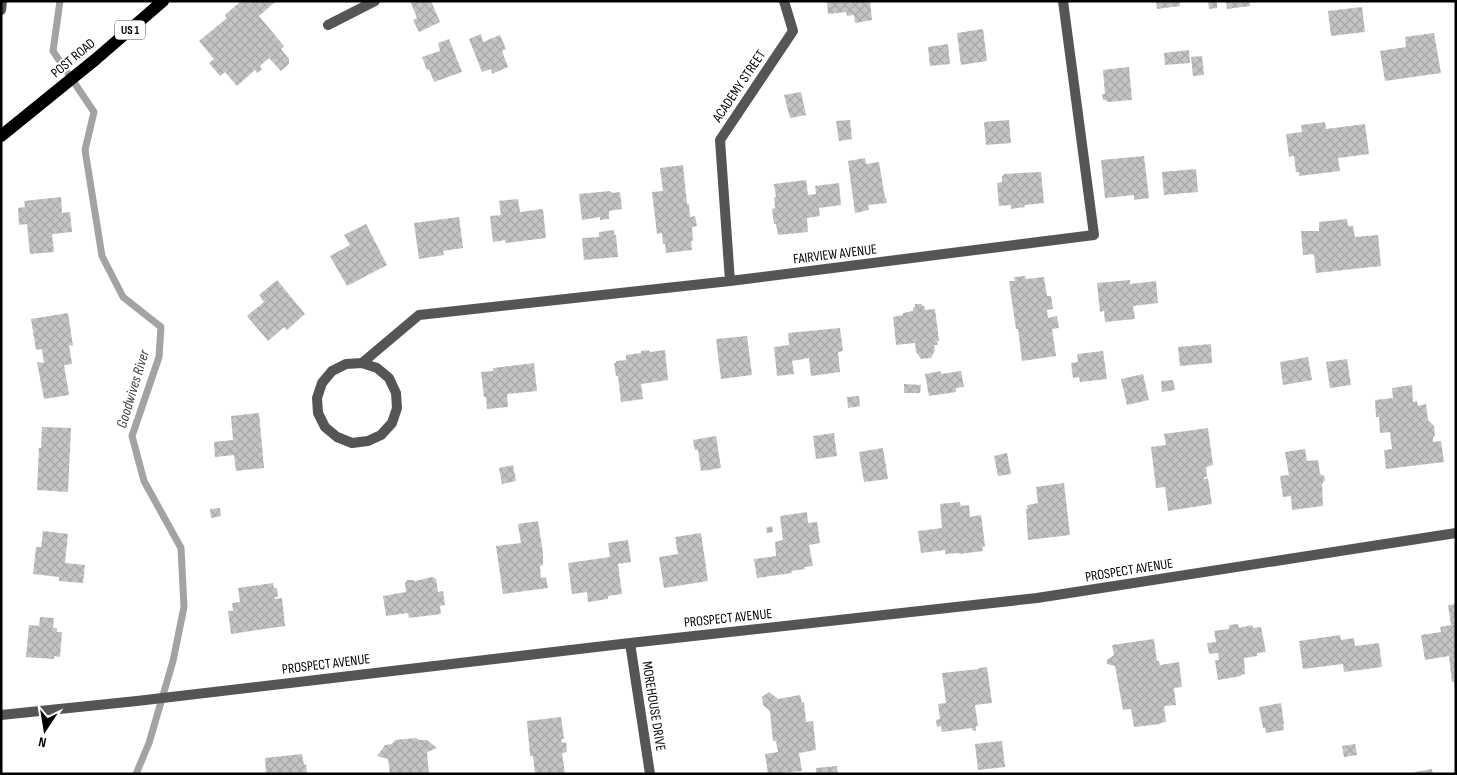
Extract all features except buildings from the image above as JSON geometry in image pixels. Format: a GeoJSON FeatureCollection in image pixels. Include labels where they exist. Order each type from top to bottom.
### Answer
{"type":"FeatureCollection","features":[{"type":"Feature","properties":{"kind":"main road","name":"POST ROAD"},"geometry":{"type":"LineString","coordinates":[[1,136],[163,1]]}},
{"type":"Feature","properties":{"kind":"street"},"geometry":{"type":"LineString","coordinates":[[1,10],[2,1]]}},
{"type":"Feature","properties":{"kind":"street"},"geometry":{"type":"LineString","coordinates":[[328,25],[357,5],[375,1]]}},
{"type":"Feature","properties":{"kind":"street","name":"ACADEMY STREET"},"geometry":{"type":"LineString","coordinates":[[730,281],[720,140],[793,32],[784,1]]}},
{"type":"Feature","properties":{"kind":"street","name":"FAIRVIEW AVENUE"},"geometry":{"type":"LineString","coordinates":[[362,363],[377,368],[389,378],[396,392],[397,408],[392,423],[382,435],[368,441],[352,442],[337,438],[325,427],[318,413],[317,398],[322,383],[332,371],[346,364],[362,363],[419,315],[730,281],[1094,235],[1063,1]]}},
{"type":"Feature","properties":{"kind":"street","name":"PROSPECT AVENUE"},"geometry":{"type":"LineString","coordinates":[[1,715],[1037,598],[1456,533]]}},
{"type":"Feature","properties":{"kind":"street","name":"MOREHOUSE DRIVE"},"geometry":{"type":"LineString","coordinates":[[630,643],[650,774]]}},
{"type":"Feature","properties":{"kind":"waterway","name":"Goodwives River"},"geometry":{"type":"LineString","coordinates":[[60,1],[53,51],[94,112],[85,150],[102,256],[123,297],[161,327],[159,357],[132,436],[144,481],[181,548],[184,607],[173,661],[149,743],[136,774]]}}]}
